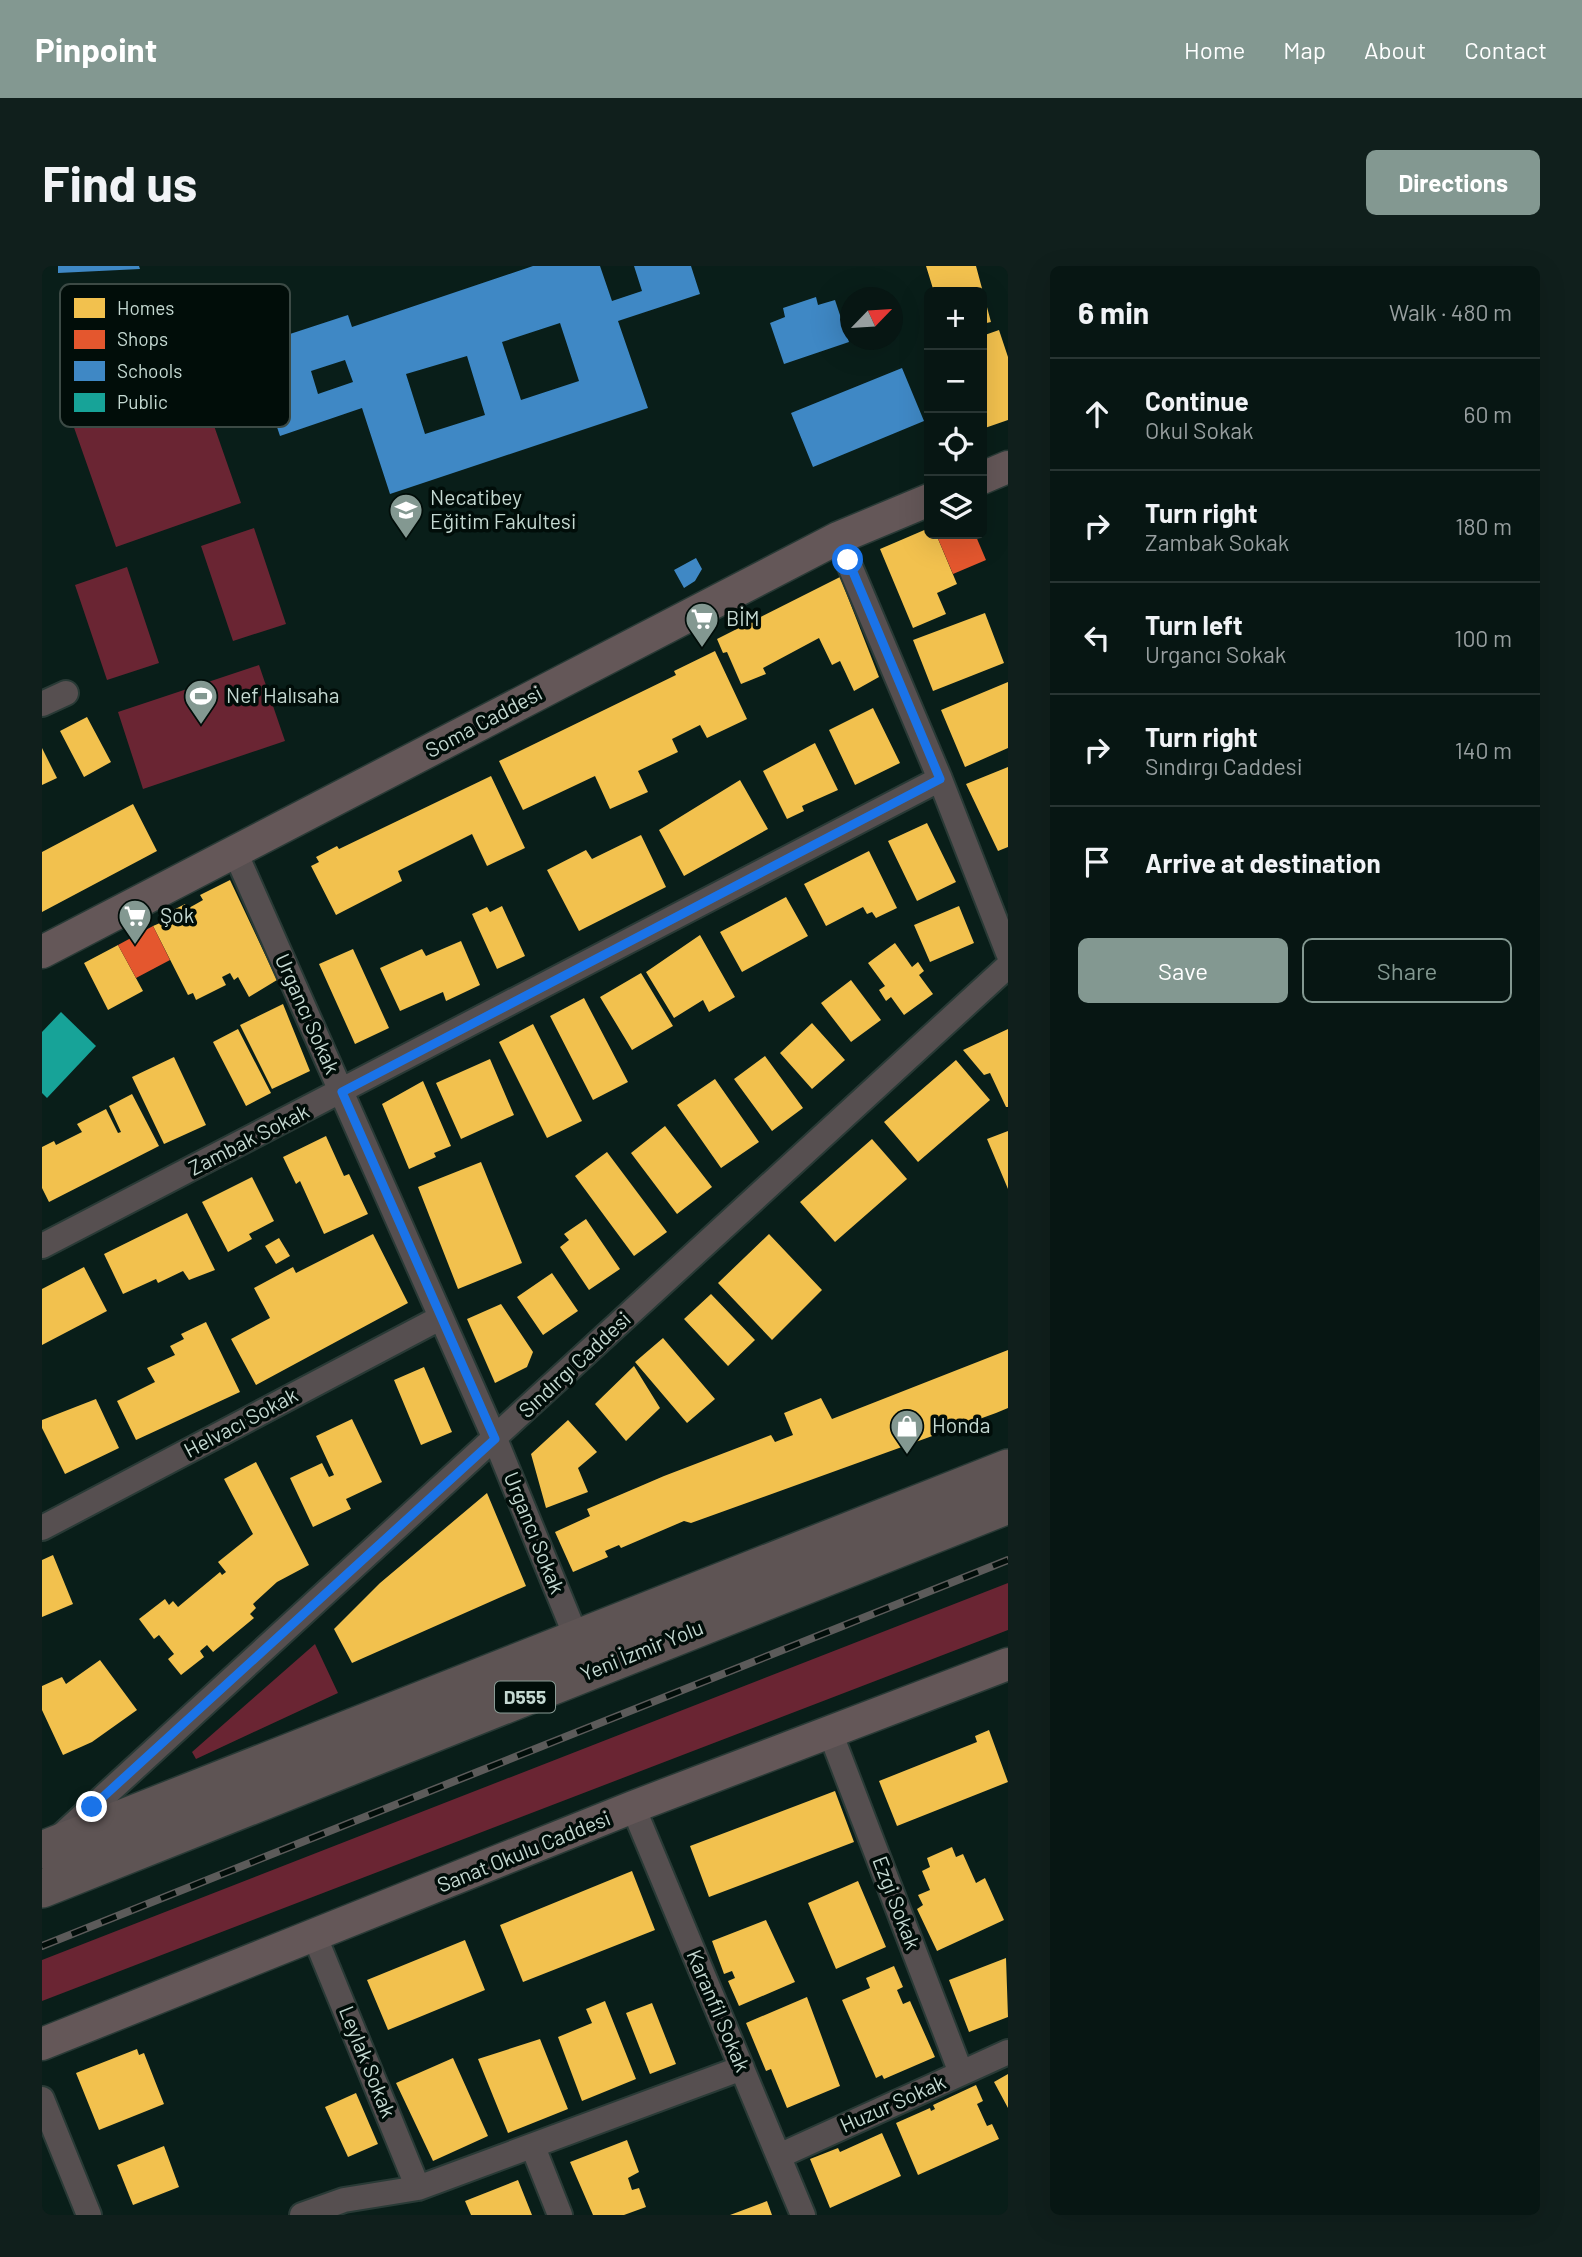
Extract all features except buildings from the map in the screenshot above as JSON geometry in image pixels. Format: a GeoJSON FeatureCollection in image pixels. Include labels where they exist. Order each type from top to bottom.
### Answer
{"type":"FeatureCollection","features":[{"type":"Feature","properties":{"kind":"highway","name":"Yeni İzmir Yolu"},"geometry":{"type":"LineString","coordinates":[[45,1849],[1008,1468]]}},
{"type":"Feature","properties":{"kind":"highway","name":"Yeni İzmir Yolu"},"geometry":{"type":"LineString","coordinates":[[42,1889],[1008,1505]]}},
{"type":"Feature","properties":{"kind":"main road"},"geometry":{"type":"LineString","coordinates":[[987,476],[1008,467]]}},
{"type":"Feature","properties":{"kind":"main road","name":"Soma Caddesi"},"geometry":{"type":"LineString","coordinates":[[42,952],[838,538],[924,502]]}},
{"type":"Feature","properties":{"kind":"main road","name":"Sanat Okulu Caddesi"},"geometry":{"type":"LineString","coordinates":[[42,2043],[315,1937],[633,1807],[1008,1664]]}},
{"type":"Feature","properties":{"kind":"street"},"geometry":{"type":"LineString","coordinates":[[838,538],[940,779],[1008,953]]}},
{"type":"Feature","properties":{"kind":"street"},"geometry":{"type":"LineString","coordinates":[[42,704],[66,693]]}},
{"type":"Feature","properties":{"kind":"street","name":"Zambak Sokak"},"geometry":{"type":"LineString","coordinates":[[42,1247],[940,779]]}},
{"type":"Feature","properties":{"kind":"street","name":"Urgancı Sokak"},"geometry":{"type":"LineString","coordinates":[[235,852],[495,1439],[577,1639]]}},
{"type":"Feature","properties":{"kind":"street","name":"Sındırgı Caddesi"},"geometry":{"type":"LineString","coordinates":[[45,1849],[1008,966]]}},
{"type":"Feature","properties":{"kind":"street","name":"Helvacı Sokak"},"geometry":{"type":"LineString","coordinates":[[42,1528],[440,1318]]}},
{"type":"Feature","properties":{"kind":"street","name":"Ezgi Sokak"},"geometry":{"type":"LineString","coordinates":[[830,1732],[961,2073]]}},
{"type":"Feature","properties":{"kind":"street","name":"Karanfil Sokak"},"geometry":{"type":"LineString","coordinates":[[633,1807],[803,2215]]}},
{"type":"Feature","properties":{"kind":"street","name":"Leylak Sokak"},"geometry":{"type":"LineString","coordinates":[[315,1937],[418,2188]]}},
{"type":"Feature","properties":{"kind":"street","name":"Huzur Sokak"},"geometry":{"type":"LineString","coordinates":[[779,2156],[1008,2052]]}},
{"type":"Feature","properties":{"kind":"street"},"geometry":{"type":"LineString","coordinates":[[302,2215],[346,2207],[418,2188],[742,2068]]}},
{"type":"Feature","properties":{"kind":"street"},"geometry":{"type":"LineString","coordinates":[[42,2099],[89,2215]]}},
{"type":"Feature","properties":{"kind":"street"},"geometry":{"type":"LineString","coordinates":[[533,2147],[561,2215]]}},
{"type":"Feature","properties":{"kind":"shaded area"},"geometry":{"type":"Polygon","coordinates":[[[74,427],[214,427],[241,503],[116,547],[74,427]]]}},
{"type":"Feature","properties":{"kind":"shaded area"},"geometry":{"type":"Polygon","coordinates":[[[254,528],[286,624],[233,641],[201,546],[254,528]]]}},
{"type":"Feature","properties":{"kind":"shaded area"},"geometry":{"type":"Polygon","coordinates":[[[127,567],[159,663],[107,680],[75,585],[127,567]]]}},
{"type":"Feature","properties":{"kind":"shaded area","name":"Nef Halısaha"},"geometry":{"type":"Polygon","coordinates":[[[259,665],[285,741],[143,789],[118,712],[259,665]]]}},
{"type":"Feature","properties":{"kind":"shaded area"},"geometry":{"type":"Polygon","coordinates":[[[1008,1583],[1008,1630],[42,2001],[42,1960],[1008,1583]]]}},
{"type":"Feature","properties":{"kind":"shaded area"},"geometry":{"type":"Polygon","coordinates":[[[315,1644],[338,1693],[196,1759],[192,1752],[315,1644]]]}},
{"type":"Feature","properties":{"kind":"railway"},"geometry":{"type":"LineString","coordinates":[[42,1946],[1008,1560]]}},
{"type":"Feature","properties":{"kind":"place","name":"Necatibey Eğitim Fakultesi"},"geometry":{"type":"Point","coordinates":[406,540]}},
{"type":"Feature","properties":{"kind":"place","name":"BİM"},"geometry":{"type":"Point","coordinates":[702,649]}},
{"type":"Feature","properties":{"kind":"place","name":"Nef Halısaha"},"geometry":{"type":"Point","coordinates":[201,726]}},
{"type":"Feature","properties":{"kind":"place","name":"Şok"},"geometry":{"type":"Point","coordinates":[135,946]}},
{"type":"Feature","properties":{"kind":"place","name":"Honda"},"geometry":{"type":"Point","coordinates":[907,1456]}},
{"type":"Feature","properties":{"kind":"route"},"geometry":{"type":"LineString","coordinates":[[92,1807],[495,1439],[342,1092],[940,779],[848,560]]}}]}
